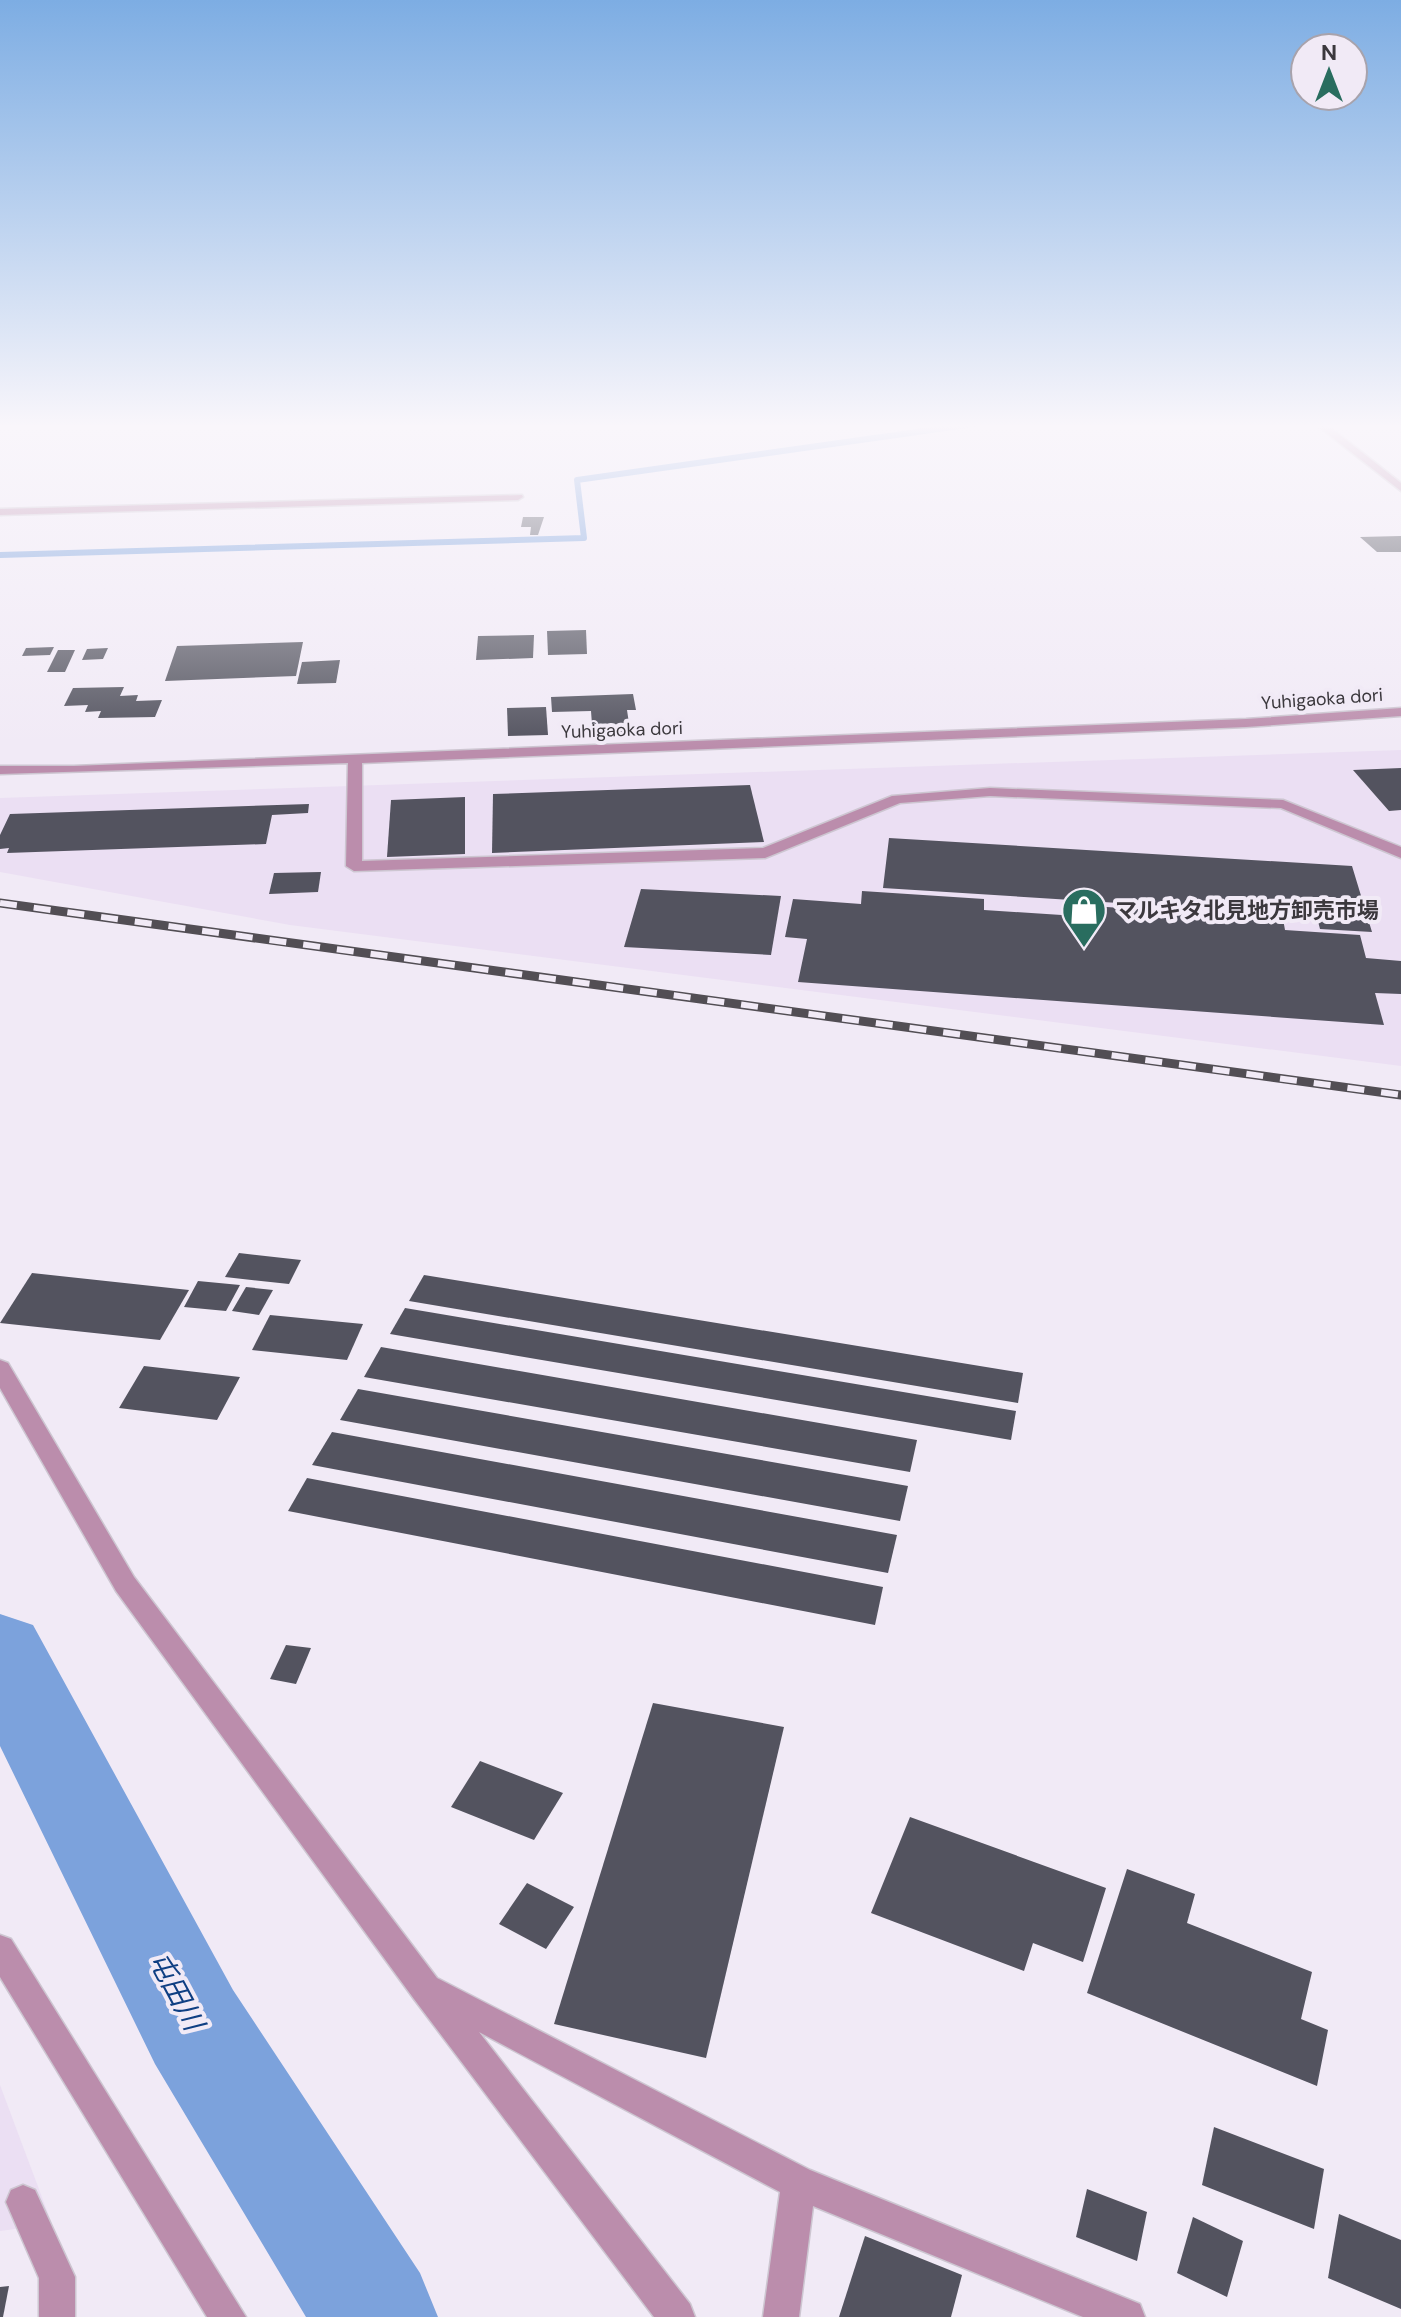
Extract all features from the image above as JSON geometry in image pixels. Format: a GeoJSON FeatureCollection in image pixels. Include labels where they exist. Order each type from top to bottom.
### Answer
{"type":"FeatureCollection","features":[{"type":"Feature","properties":{"kind":"street","name":"Yuhigaoka dori"},"geometry":{"type":"LineString","coordinates":[[0,770],[74,770],[1246,723],[1401,712]]}},
{"type":"Feature","properties":{"kind":"street","name":"Yuhigaoka dori"},"geometry":{"type":"LineString","coordinates":[[1246,723],[1401,723]]}},
{"type":"Feature","properties":{"kind":"street"},"geometry":{"type":"LineString","coordinates":[[355,759],[354,866],[765,853],[897,799],[990,792],[1283,804],[1401,853]]}},
{"type":"Feature","properties":{"kind":"street"},"geometry":{"type":"LineString","coordinates":[[0,1368],[125,1584],[425,1988],[677,2317]]}},
{"type":"Feature","properties":{"kind":"street"},"geometry":{"type":"LineString","coordinates":[[0,1949],[228,2317]]}},
{"type":"Feature","properties":{"kind":"street"},"geometry":{"type":"LineString","coordinates":[[425,1988],[799,2183],[1127,2317]]}},
{"type":"Feature","properties":{"kind":"street"},"geometry":{"type":"LineString","coordinates":[[781,2317],[799,2183]]}},
{"type":"Feature","properties":{"kind":"street"},"geometry":{"type":"LineString","coordinates":[[23,2202],[57,2277],[57,2317]]}},
{"type":"Feature","properties":{"kind":"shaded area"},"geometry":{"type":"Polygon","coordinates":[[[1401,750],[1401,1066],[290,925],[0,872],[0,798],[1401,750]]]}},
{"type":"Feature","properties":{"kind":"shaded area"},"geometry":{"type":"Polygon","coordinates":[[[0,2085],[52,2224],[0,2231],[0,2085]]]}},
{"type":"Feature","properties":{"kind":"building"},"geometry":{"type":"Polygon","coordinates":[[[1401,536],[1401,552],[1377,552],[1360,537],[1401,536]]]}},
{"type":"Feature","properties":{"kind":"building"},"geometry":{"type":"Polygon","coordinates":[[[586,630],[587,654],[548,655],[547,631],[586,630]]]}},
{"type":"Feature","properties":{"kind":"building"},"geometry":{"type":"Polygon","coordinates":[[[534,635],[533,658],[476,660],[478,636],[534,635]]]}},
{"type":"Feature","properties":{"kind":"building"},"geometry":{"type":"Polygon","coordinates":[[[303,642],[296,676],[165,681],[177,646],[303,642]]]}},
{"type":"Feature","properties":{"kind":"building"},"geometry":{"type":"Polygon","coordinates":[[[54,647],[50,655],[22,656],[26,648],[54,647]]]}},
{"type":"Feature","properties":{"kind":"building"},"geometry":{"type":"Polygon","coordinates":[[[108,648],[103,659],[82,660],[87,649],[108,648]]]}},
{"type":"Feature","properties":{"kind":"building"},"geometry":{"type":"Polygon","coordinates":[[[58,650],[75,650],[65,672],[47,672],[58,650]]]}},
{"type":"Feature","properties":{"kind":"building"},"geometry":{"type":"Polygon","coordinates":[[[340,660],[336,683],[297,684],[302,662],[340,660]]]}},
{"type":"Feature","properties":{"kind":"building"},"geometry":{"type":"Polygon","coordinates":[[[124,687],[120,696],[138,695],[136,701],[162,700],[155,717],[98,718],[101,711],[85,712],[88,705],[64,706],[73,688],[124,687]]]}},
{"type":"Feature","properties":{"kind":"building"},"geometry":{"type":"Polygon","coordinates":[[[633,694],[636,710],[627,710],[631,737],[593,738],[591,711],[552,712],[551,697],[633,694]]]}},
{"type":"Feature","properties":{"kind":"building"},"geometry":{"type":"Polygon","coordinates":[[[546,707],[548,735],[508,736],[507,708],[546,707]]]}},
{"type":"Feature","properties":{"kind":"building"},"geometry":{"type":"Polygon","coordinates":[[[1401,768],[1401,810],[1389,811],[1353,770],[1401,768]]]}},
{"type":"Feature","properties":{"kind":"building"},"geometry":{"type":"Polygon","coordinates":[[[750,785],[764,842],[492,853],[493,794],[750,785]]]}},
{"type":"Feature","properties":{"kind":"building"},"geometry":{"type":"Polygon","coordinates":[[[465,797],[465,854],[387,857],[391,800],[465,797]]]}},
{"type":"Feature","properties":{"kind":"building"},"geometry":{"type":"Polygon","coordinates":[[[309,804],[308,813],[272,815],[266,844],[7,853],[9,848],[0,849],[0,835],[10,814],[309,804]]]}},
{"type":"Feature","properties":{"kind":"building"},"geometry":{"type":"Polygon","coordinates":[[[889,838],[1352,866],[1372,932],[1320,929],[1315,910],[1197,903],[1198,908],[883,888],[889,838]]]}},
{"type":"Feature","properties":{"kind":"building"},"geometry":{"type":"Polygon","coordinates":[[[321,872],[318,892],[269,894],[274,873],[321,872]]]}},
{"type":"Feature","properties":{"kind":"building"},"geometry":{"type":"Polygon","coordinates":[[[641,889],[781,896],[771,955],[624,947],[641,889]]]}},
{"type":"Feature","properties":{"kind":"building","name":"マルキタ北見地方卸売市場"},"geometry":{"type":"Polygon","coordinates":[[[862,891],[984,899],[984,910],[1092,917],[1092,906],[1283,919],[1285,930],[1360,935],[1366,958],[1401,961],[1401,994],[1375,993],[1384,1025],[798,982],[807,939],[785,937],[793,899],[861,904],[862,891]]]}},
{"type":"Feature","properties":{"kind":"building"},"geometry":{"type":"Polygon","coordinates":[[[239,1253],[301,1260],[289,1284],[225,1277],[239,1253]]]}},
{"type":"Feature","properties":{"kind":"building"},"geometry":{"type":"Polygon","coordinates":[[[32,1273],[189,1290],[160,1340],[0,1323],[32,1273]]]}},
{"type":"Feature","properties":{"kind":"building"},"geometry":{"type":"Polygon","coordinates":[[[424,1275],[1023,1373],[1018,1403],[409,1301],[424,1275]]]}},
{"type":"Feature","properties":{"kind":"building"},"geometry":{"type":"Polygon","coordinates":[[[198,1281],[240,1285],[226,1311],[184,1307],[198,1281]]]}},
{"type":"Feature","properties":{"kind":"building"},"geometry":{"type":"Polygon","coordinates":[[[246,1287],[273,1290],[259,1315],[232,1311],[246,1287]]]}},
{"type":"Feature","properties":{"kind":"building"},"geometry":{"type":"Polygon","coordinates":[[[405,1308],[1016,1411],[1011,1440],[390,1334],[405,1308]]]}},
{"type":"Feature","properties":{"kind":"building"},"geometry":{"type":"Polygon","coordinates":[[[270,1315],[363,1324],[347,1360],[252,1350],[270,1315]]]}},
{"type":"Feature","properties":{"kind":"building"},"geometry":{"type":"Polygon","coordinates":[[[381,1347],[917,1440],[910,1472],[364,1377],[381,1347]]]}},
{"type":"Feature","properties":{"kind":"building"},"geometry":{"type":"Polygon","coordinates":[[[144,1366],[240,1377],[217,1420],[119,1408],[144,1366]]]}},
{"type":"Feature","properties":{"kind":"building"},"geometry":{"type":"Polygon","coordinates":[[[358,1389],[908,1486],[900,1521],[340,1420],[358,1389]]]}},
{"type":"Feature","properties":{"kind":"building"},"geometry":{"type":"Polygon","coordinates":[[[332,1432],[897,1535],[888,1573],[312,1465],[332,1432]]]}},
{"type":"Feature","properties":{"kind":"building"},"geometry":{"type":"Polygon","coordinates":[[[307,1478],[883,1587],[875,1625],[288,1511],[307,1478]]]}},
{"type":"Feature","properties":{"kind":"building"},"geometry":{"type":"Polygon","coordinates":[[[286,1645],[311,1648],[296,1684],[270,1679],[286,1645]]]}},
{"type":"Feature","properties":{"kind":"building"},"geometry":{"type":"Polygon","coordinates":[[[653,1703],[784,1727],[706,2058],[554,2024],[653,1703]]]}},
{"type":"Feature","properties":{"kind":"building"},"geometry":{"type":"Polygon","coordinates":[[[480,1761],[563,1793],[534,1840],[451,1807],[480,1761]]]}},
{"type":"Feature","properties":{"kind":"building"},"geometry":{"type":"Polygon","coordinates":[[[910,1817],[1106,1888],[1083,1962],[1033,1943],[1024,1971],[871,1913],[910,1817]]]}},
{"type":"Feature","properties":{"kind":"building"},"geometry":{"type":"Polygon","coordinates":[[[1127,1869],[1195,1894],[1187,1923],[1312,1972],[1301,2019],[1328,2030],[1317,2086],[1087,1993],[1127,1869]]]}},
{"type":"Feature","properties":{"kind":"building"},"geometry":{"type":"Polygon","coordinates":[[[527,1883],[574,1907],[546,1949],[499,1924],[527,1883]]]}},
{"type":"Feature","properties":{"kind":"building"},"geometry":{"type":"Polygon","coordinates":[[[1214,2127],[1324,2169],[1314,2229],[1202,2185],[1214,2127]]]}},
{"type":"Feature","properties":{"kind":"building"},"geometry":{"type":"Polygon","coordinates":[[[1087,2189],[1147,2212],[1137,2261],[1076,2237],[1087,2189]]]}},
{"type":"Feature","properties":{"kind":"building"},"geometry":{"type":"Polygon","coordinates":[[[1339,2214],[1401,2240],[1401,2309],[1328,2278],[1339,2214]]]}},
{"type":"Feature","properties":{"kind":"building"},"geometry":{"type":"Polygon","coordinates":[[[1193,2217],[1243,2241],[1227,2297],[1177,2273],[1193,2217]]]}},
{"type":"Feature","properties":{"kind":"building"},"geometry":{"type":"Polygon","coordinates":[[[865,2236],[962,2275],[951,2317],[839,2317],[865,2236]]]}},
{"type":"Feature","properties":{"kind":"building"},"geometry":{"type":"Polygon","coordinates":[[[9,2286],[3,2317],[0,2317],[0,2287],[9,2286]]]}},
{"type":"Feature","properties":{"kind":"waterway"},"geometry":{"type":"LineString","coordinates":[[0,555],[584,538],[583,532]]}},
{"type":"Feature","properties":{"kind":"waterway","name":"屯田川"},"geometry":{"type":"LineString","coordinates":[[0,1651],[194,2027],[376,2317]]}},
{"type":"Feature","properties":{"kind":"railway"},"geometry":{"type":"LineString","coordinates":[[0,903],[1401,1095]]}},
{"type":"Feature","properties":{"kind":"place","name":"マルキタ北見地方卸売市場"},"geometry":{"type":"Point","coordinates":[1084,949]}}]}
